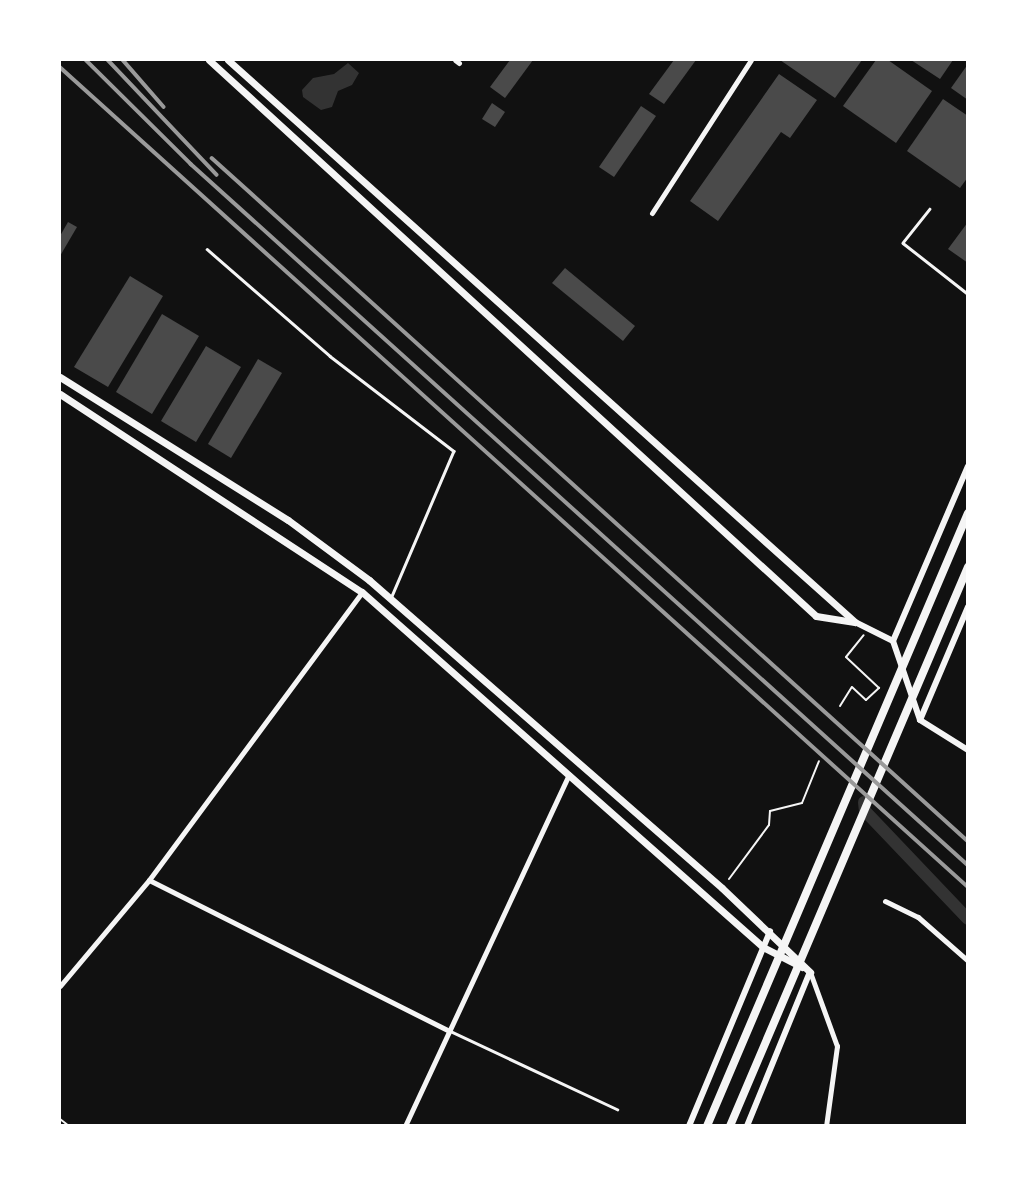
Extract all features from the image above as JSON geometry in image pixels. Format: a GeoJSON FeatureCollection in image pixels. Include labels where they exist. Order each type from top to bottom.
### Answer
{"type":"FeatureCollection","features":[{"type":"Feature","properties":{"kind":"main road"},"geometry":{"type":"LineString","coordinates":[[209,60],[816,616],[855,622]]}},
{"type":"Feature","properties":{"kind":"main road"},"geometry":{"type":"LineString","coordinates":[[228,60],[855,622]]}},
{"type":"Feature","properties":{"kind":"main road"},"geometry":{"type":"LineString","coordinates":[[60,377],[288,520],[391,599],[722,888],[810,972]]}},
{"type":"Feature","properties":{"kind":"main road"},"geometry":{"type":"LineString","coordinates":[[60,394],[362,592],[763,947],[810,972]]}},
{"type":"Feature","properties":{"kind":"main road"},"geometry":{"type":"LineString","coordinates":[[707,1125],[968,513]]}},
{"type":"Feature","properties":{"kind":"main road"},"geometry":{"type":"LineString","coordinates":[[730,1125],[968,567]]}},
{"type":"Feature","properties":{"kind":"street"},"geometry":{"type":"LineString","coordinates":[[652,213],[751,60]]}},
{"type":"Feature","properties":{"kind":"street"},"geometry":{"type":"LineString","coordinates":[[968,466],[893,641],[920,720],[968,750]]}},
{"type":"Feature","properties":{"kind":"street"},"geometry":{"type":"LineString","coordinates":[[60,986],[149,880],[362,592]]}},
{"type":"Feature","properties":{"kind":"street"},"geometry":{"type":"LineString","coordinates":[[920,720],[968,607]]}},
{"type":"Feature","properties":{"kind":"street"},"geometry":{"type":"LineString","coordinates":[[855,622],[893,641]]}},
{"type":"Feature","properties":{"kind":"street"},"geometry":{"type":"LineString","coordinates":[[405,1125],[447,1030],[569,774]]}},
{"type":"Feature","properties":{"kind":"street"},"geometry":{"type":"LineString","coordinates":[[149,880],[447,1030]]}},
{"type":"Feature","properties":{"kind":"street"},"geometry":{"type":"LineString","coordinates":[[885,901],[918,917],[968,961]]}},
{"type":"Feature","properties":{"kind":"street"},"geometry":{"type":"LineString","coordinates":[[689,1125],[770,932]]}},
{"type":"Feature","properties":{"kind":"street"},"geometry":{"type":"LineString","coordinates":[[747,1125],[810,972]]}},
{"type":"Feature","properties":{"kind":"street"},"geometry":{"type":"LineString","coordinates":[[810,972],[837,1046],[826,1125]]}},
{"type":"Feature","properties":{"kind":"lane"},"geometry":{"type":"LineString","coordinates":[[929,209],[903,243],[968,294]]}},
{"type":"Feature","properties":{"kind":"lane"},"geometry":{"type":"LineString","coordinates":[[207,249],[330,356],[454,452],[391,599]]}},
{"type":"Feature","properties":{"kind":"lane"},"geometry":{"type":"LineString","coordinates":[[447,1030],[617,1109]]}},
{"type":"Feature","properties":{"kind":"path"},"geometry":{"type":"LineString","coordinates":[[840,706],[852,687],[866,700],[879,688],[846,657],[869,629]]}},
{"type":"Feature","properties":{"kind":"path"},"geometry":{"type":"LineString","coordinates":[[722,888],[769,825],[770,811],[802,803],[819,761]]}},
{"type":"Feature","properties":{"kind":"path"},"geometry":{"type":"LineString","coordinates":[[60,1119],[69,1125]]}},
{"type":"Feature","properties":{"kind":"shaded area"},"geometry":{"type":"Polygon","coordinates":[[[348,63],[359,73],[352,85],[338,91],[332,107],[321,110],[303,97],[302,90],[313,78],[334,74],[348,63]]]}},
{"type":"Feature","properties":{"kind":"building"},"geometry":{"type":"Polygon","coordinates":[[[510,60],[533,60],[505,98],[490,87],[510,60]]]}},
{"type":"Feature","properties":{"kind":"building"},"geometry":{"type":"Polygon","coordinates":[[[674,60],[696,60],[664,104],[649,94],[674,60]]]}},
{"type":"Feature","properties":{"kind":"building"},"geometry":{"type":"Polygon","coordinates":[[[780,60],[862,60],[835,98],[780,60]]]}},
{"type":"Feature","properties":{"kind":"building"},"geometry":{"type":"Polygon","coordinates":[[[876,60],[888,60],[932,91],[896,143],[843,106],[876,60]]]}},
{"type":"Feature","properties":{"kind":"building"},"geometry":{"type":"Polygon","coordinates":[[[911,60],[953,60],[940,79],[911,60]]]}},
{"type":"Feature","properties":{"kind":"building"},"geometry":{"type":"Polygon","coordinates":[[[968,64],[968,100],[951,88],[968,64]]]}},
{"type":"Feature","properties":{"kind":"building"},"geometry":{"type":"Polygon","coordinates":[[[779,74],[817,100],[790,138],[781,132],[718,221],[690,201],[779,74]]]}},
{"type":"Feature","properties":{"kind":"building"},"geometry":{"type":"Polygon","coordinates":[[[943,99],[968,116],[968,177],[960,188],[907,151],[943,99]]]}},
{"type":"Feature","properties":{"kind":"building"},"geometry":{"type":"Polygon","coordinates":[[[492,103],[505,112],[495,127],[482,119],[492,103]]]}},
{"type":"Feature","properties":{"kind":"building"},"geometry":{"type":"Polygon","coordinates":[[[641,106],[656,116],[614,177],[599,167],[641,106]]]}},
{"type":"Feature","properties":{"kind":"building"},"geometry":{"type":"Polygon","coordinates":[[[68,222],[77,227],[60,256],[60,236],[68,222]]]}},
{"type":"Feature","properties":{"kind":"building"},"geometry":{"type":"Polygon","coordinates":[[[968,222],[968,263],[948,249],[968,222]]]}},
{"type":"Feature","properties":{"kind":"building"},"geometry":{"type":"Polygon","coordinates":[[[565,268],[635,326],[623,341],[552,283],[565,268]]]}},
{"type":"Feature","properties":{"kind":"building"},"geometry":{"type":"Polygon","coordinates":[[[130,276],[163,296],[108,387],[74,367],[130,276]]]}},
{"type":"Feature","properties":{"kind":"building"},"geometry":{"type":"Polygon","coordinates":[[[162,314],[199,336],[152,414],[116,392],[162,314]]]}},
{"type":"Feature","properties":{"kind":"building"},"geometry":{"type":"Polygon","coordinates":[[[206,346],[241,367],[196,442],[161,421],[206,346]]]}},
{"type":"Feature","properties":{"kind":"building"},"geometry":{"type":"Polygon","coordinates":[[[258,359],[282,373],[231,458],[208,444],[258,359]]]}},
{"type":"Feature","properties":{"kind":"waterway"},"geometry":{"type":"LineString","coordinates":[[864,802],[865,811],[968,919]]}},
{"type":"Feature","properties":{"kind":"railway"},"geometry":{"type":"LineString","coordinates":[[86,60],[191,164],[968,865]]}},
{"type":"Feature","properties":{"kind":"railway"},"geometry":{"type":"LineString","coordinates":[[108,60],[217,175]]}},
{"type":"Feature","properties":{"kind":"railway"},"geometry":{"type":"LineString","coordinates":[[123,60],[164,107]]}},
{"type":"Feature","properties":{"kind":"railway"},"geometry":{"type":"LineString","coordinates":[[60,67],[968,887]]}},
{"type":"Feature","properties":{"kind":"railway"},"geometry":{"type":"LineString","coordinates":[[212,158],[968,841]]}}]}
